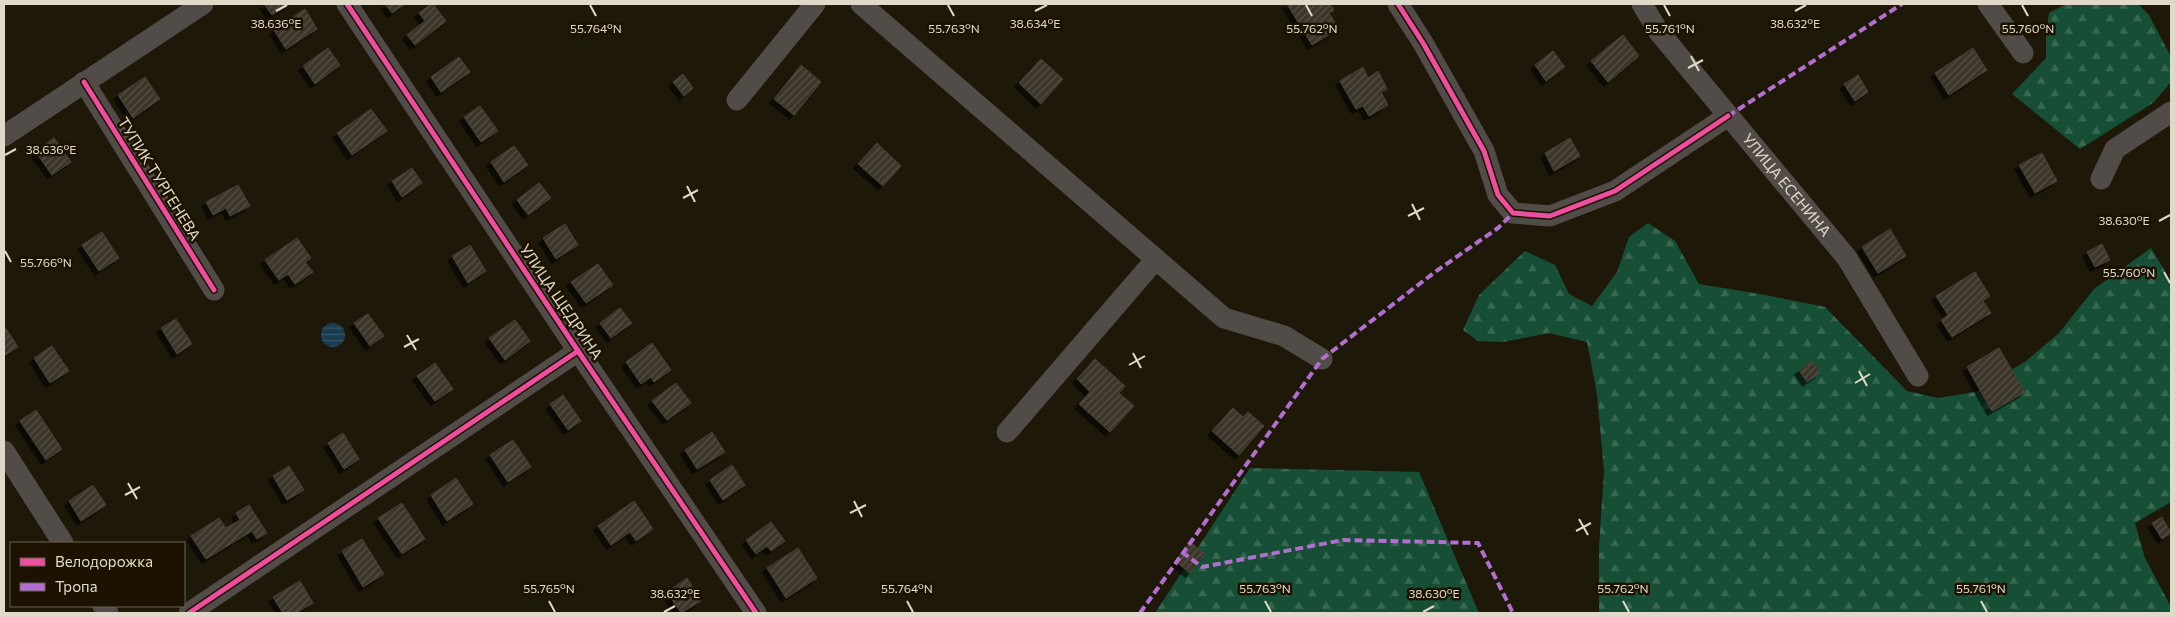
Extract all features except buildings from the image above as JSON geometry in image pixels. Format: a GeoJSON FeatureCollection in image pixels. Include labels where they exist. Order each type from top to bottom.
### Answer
{"type":"FeatureCollection","features":[{"type":"Feature","properties":{"kind":"street"},"geometry":{"type":"LineString","coordinates":[[4,136],[203,4]]}},
{"type":"Feature","properties":{"kind":"street","name":"УЛИЦА ЩЕДРИНА"},"geometry":{"type":"LineString","coordinates":[[347,4],[578,351],[756,613]]}},
{"type":"Feature","properties":{"kind":"street"},"geometry":{"type":"LineString","coordinates":[[737,100],[815,4]]}},
{"type":"Feature","properties":{"kind":"street"},"geometry":{"type":"LineString","coordinates":[[861,4],[1224,318],[1284,336],[1322,359]]}},
{"type":"Feature","properties":{"kind":"street"},"geometry":{"type":"LineString","coordinates":[[1398,4],[1424,43],[1484,151],[1498,195],[1513,213],[1550,216],[1615,191],[1728,116]]}},
{"type":"Feature","properties":{"kind":"street","name":"УЛИЦА ЕСЕНИНА"},"geometry":{"type":"LineString","coordinates":[[1642,4],[1658,31],[1848,258],[1918,376]]}},
{"type":"Feature","properties":{"kind":"street"},"geometry":{"type":"LineString","coordinates":[[1999,9],[2023,53]]}},
{"type":"Feature","properties":{"kind":"street","name":"ТУПИК ТУРГЕНЕВА"},"geometry":{"type":"LineString","coordinates":[[84,82],[214,290]]}},
{"type":"Feature","properties":{"kind":"street"},"geometry":{"type":"LineString","coordinates":[[2101,179],[2115,149],[2171,112]]}},
{"type":"Feature","properties":{"kind":"street"},"geometry":{"type":"LineString","coordinates":[[1007,432],[1156,259]]}},
{"type":"Feature","properties":{"kind":"street"},"geometry":{"type":"LineString","coordinates":[[189,613],[578,351]]}},
{"type":"Feature","properties":{"kind":"street"},"geometry":{"type":"LineString","coordinates":[[4,451],[62,542]]}},
{"type":"Feature","properties":{"kind":"green space"},"geometry":{"type":"Polygon","coordinates":[[[2066,4],[2138,4],[2149,15],[2170,55],[2171,82],[2153,103],[2080,149],[2012,94],[2046,58],[2049,13],[2066,4]]]}},
{"type":"Feature","properties":{"kind":"green space"},"geometry":{"type":"Polygon","coordinates":[[[1648,223],[1675,241],[1699,284],[1825,307],[1907,391],[1938,398],[1975,392],[2026,361],[2059,333],[2094,289],[2151,248],[2171,281],[2171,502],[2135,523],[2145,558],[2171,607],[2171,613],[1599,613],[1599,547],[1604,471],[1597,394],[1587,342],[1549,333],[1503,342],[1478,341],[1463,330],[1479,295],[1525,251],[1555,265],[1569,294],[1592,306],[1617,272],[1629,237],[1648,223]]]}},
{"type":"Feature","properties":{"kind":"green space"},"geometry":{"type":"Polygon","coordinates":[[[1250,468],[1419,472],[1479,613],[1155,613],[1250,468]]]}},
{"type":"Feature","properties":{"kind":"water"},"geometry":{"type":"Polygon","coordinates":[[[333,323],[342,326],[345,335],[342,344],[333,347],[324,344],[321,335],[324,326],[333,323]]]}},
{"type":"Feature","properties":{"kind":"marked path"},"geometry":{"type":"LineString","coordinates":[[1728,116],[1902,4]]}},
{"type":"Feature","properties":{"kind":"marked path"},"geometry":{"type":"LineString","coordinates":[[1140,613],[1322,359],[1435,272],[1498,228],[1513,213]]}},
{"type":"Feature","properties":{"kind":"marked path"},"geometry":{"type":"LineString","coordinates":[[1182,552],[1202,567],[1343,540],[1478,543],[1513,613]]}},
{"type":"Feature","properties":{"kind":"cycle path"},"geometry":{"type":"LineString","coordinates":[[347,4],[578,351],[756,613]]}},
{"type":"Feature","properties":{"kind":"cycle path"},"geometry":{"type":"LineString","coordinates":[[1398,4],[1423,43],[1484,151],[1498,195],[1513,213],[1550,216],[1615,191],[1728,116]]}},
{"type":"Feature","properties":{"kind":"cycle path"},"geometry":{"type":"LineString","coordinates":[[84,82],[214,290]]}},
{"type":"Feature","properties":{"kind":"cycle path"},"geometry":{"type":"LineString","coordinates":[[189,613],[578,351]]}}]}
